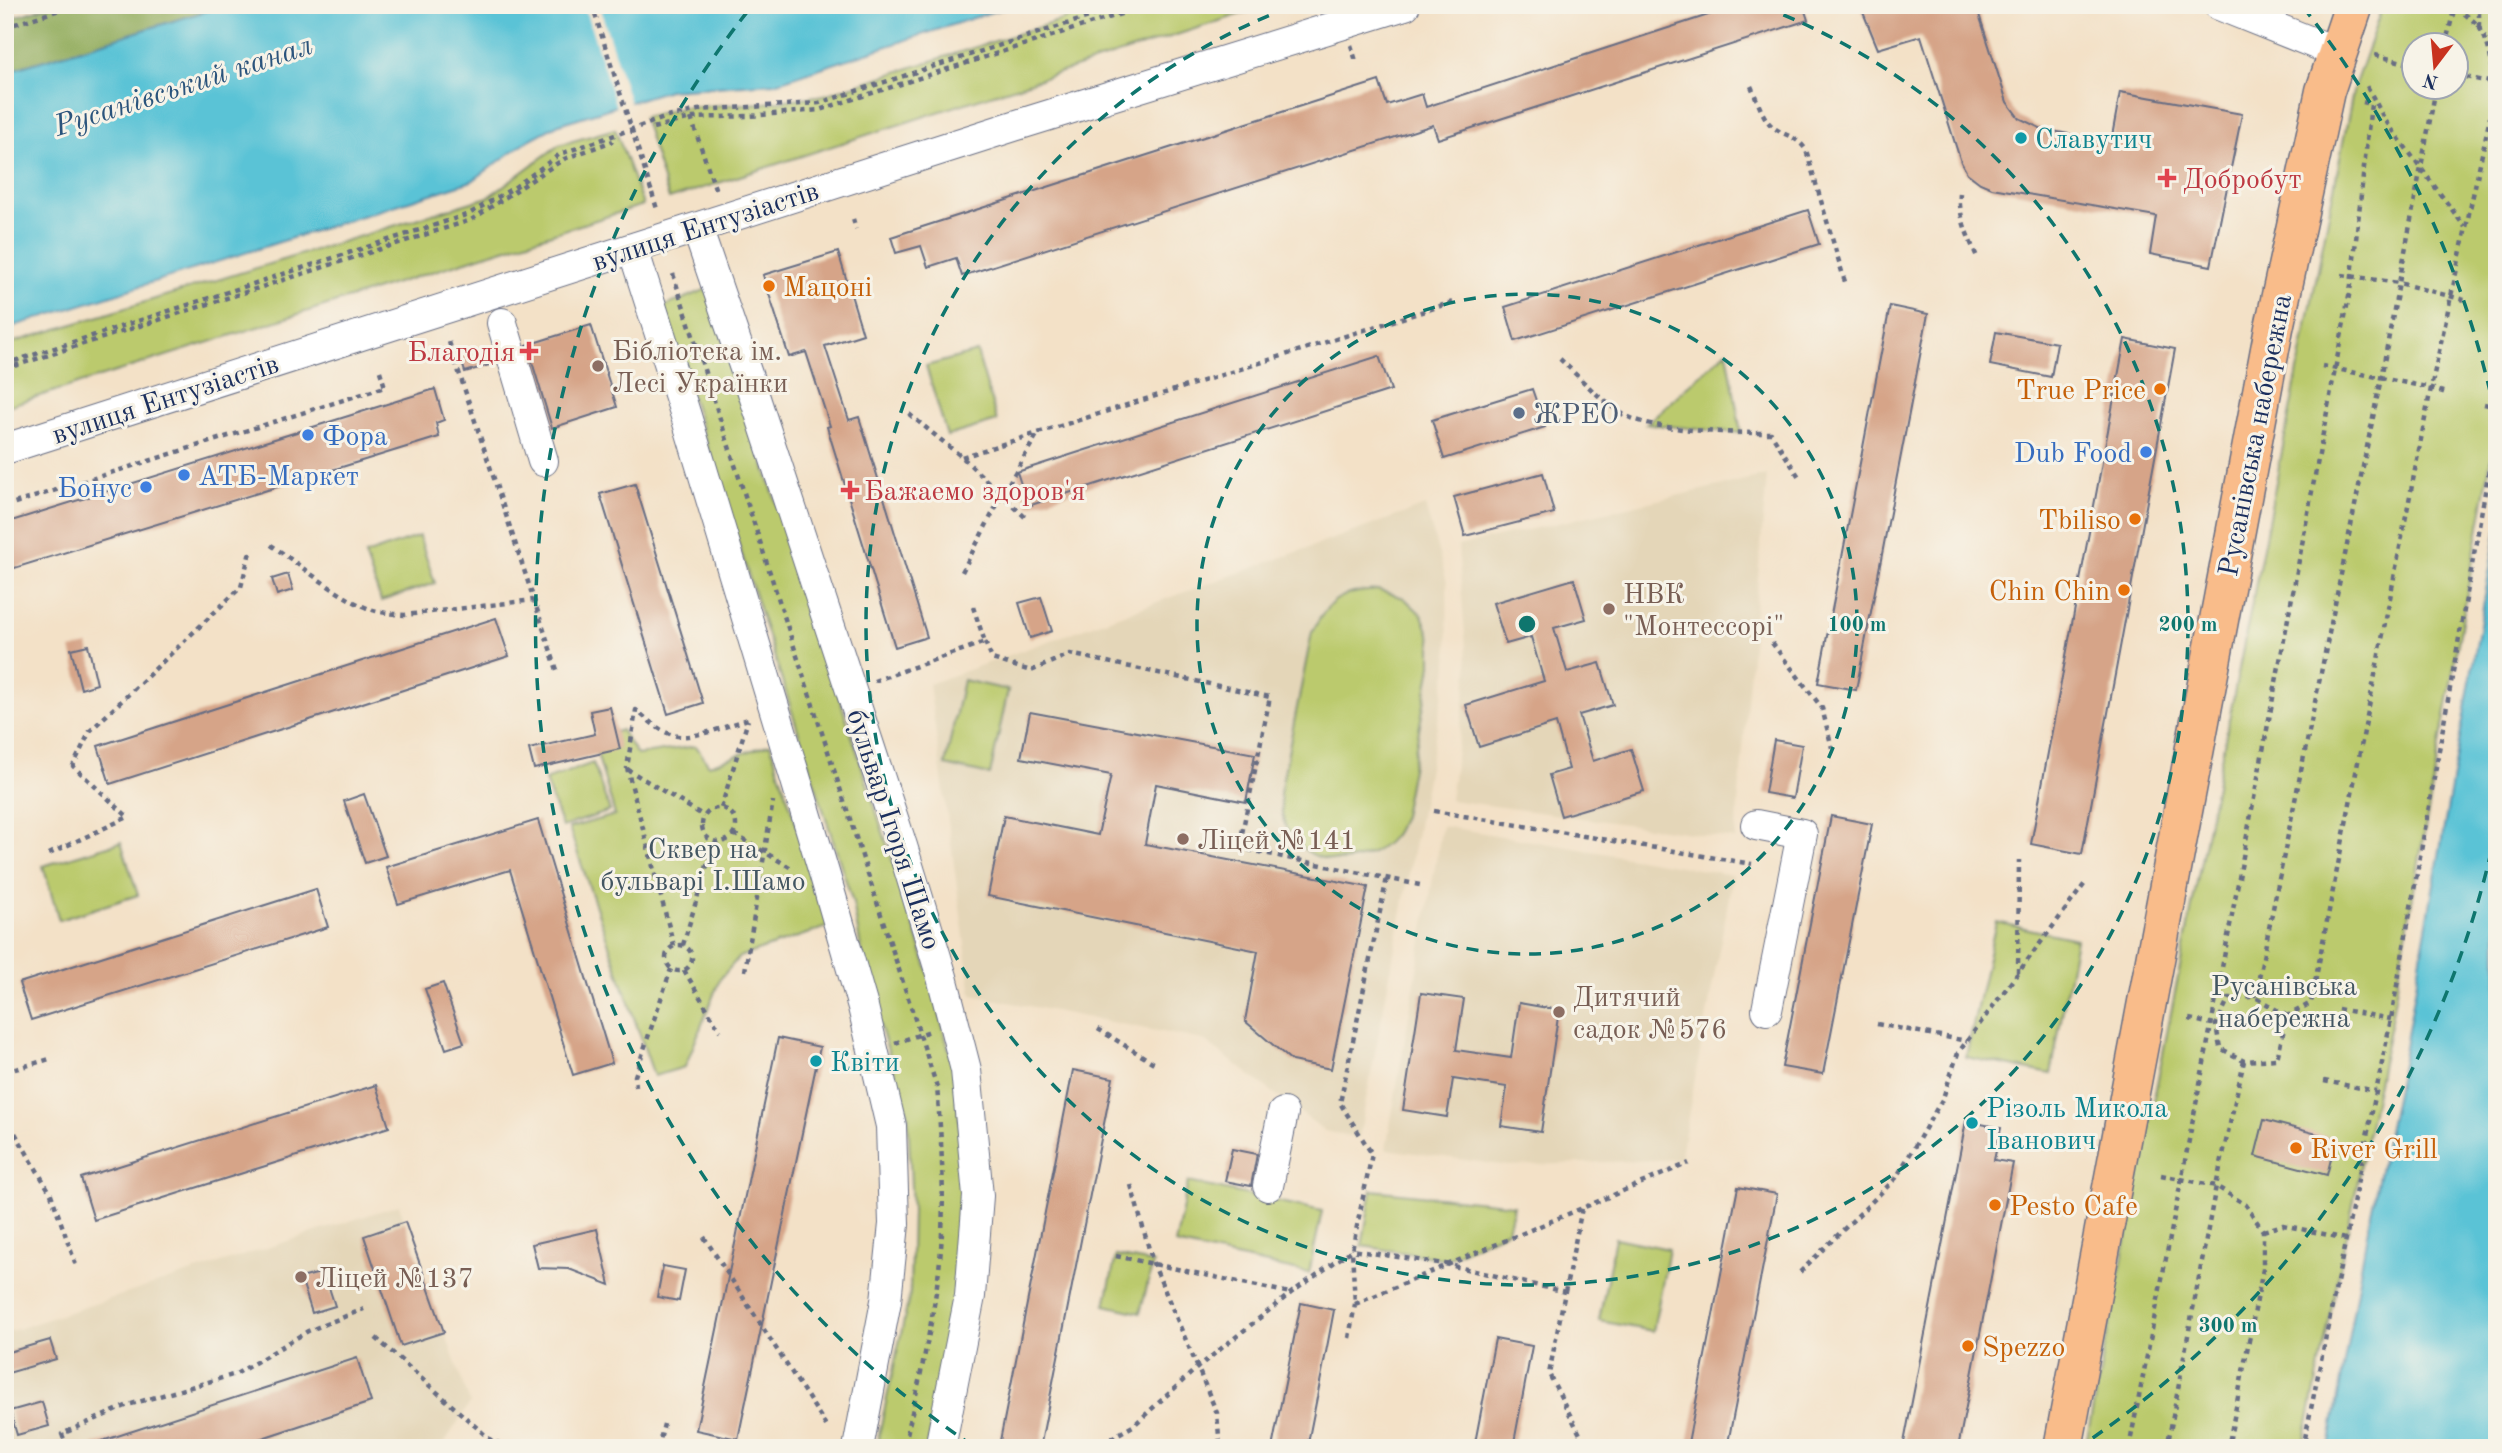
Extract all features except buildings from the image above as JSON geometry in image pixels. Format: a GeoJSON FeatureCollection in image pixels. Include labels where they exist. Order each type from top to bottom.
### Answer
{"type":"FeatureCollection","features":[{"type":"Feature","properties":{"kind":"main road","name":"Русанівська набережна"},"geometry":{"type":"LineString","coordinates":[[2063,1448],[2249,456],[2319,116],[2336,52],[2354,5]]}},
{"type":"Feature","properties":{"kind":"street","name":"вулиця Ентузіастів"},"geometry":{"type":"LineString","coordinates":[[5,449],[1405,5]]}},
{"type":"Feature","properties":{"kind":"street"},"geometry":{"type":"LineString","coordinates":[[2219,5],[2336,52]]}},
{"type":"Feature","properties":{"kind":"street","name":"бульвар Ігоря Шамо"},"geometry":{"type":"LineString","coordinates":[[697,228],[902,846],[966,1070],[978,1196],[970,1296],[940,1448]]}},
{"type":"Feature","properties":{"kind":"street"},"geometry":{"type":"LineString","coordinates":[[633,249],[825,876],[863,1007],[891,1126],[894,1224],[886,1301],[858,1448]]}},
{"type":"Feature","properties":{"kind":"street"},"geometry":{"type":"LineString","coordinates":[[502,323],[543,461]]}},
{"type":"Feature","properties":{"kind":"street"},"geometry":{"type":"LineString","coordinates":[[1756,825],[1802,834],[1768,1010]]}},
{"type":"Feature","properties":{"kind":"street"},"geometry":{"type":"LineString","coordinates":[[1268,1186],[1283,1113]]}},
{"type":"Feature","properties":{"kind":"path"},"geometry":{"type":"LineString","coordinates":[[5,27],[76,5]]}},
{"type":"Feature","properties":{"kind":"path"},"geometry":{"type":"LineString","coordinates":[[592,5],[657,209]]}},
{"type":"Feature","properties":{"kind":"path"},"geometry":{"type":"LineString","coordinates":[[5,363],[469,214],[515,187],[560,153],[667,117],[698,110],[819,103],[1126,5]]}},
{"type":"Feature","properties":{"kind":"path"},"geometry":{"type":"LineString","coordinates":[[653,128],[691,118],[819,110],[1149,5]]}},
{"type":"Feature","properties":{"kind":"path"},"geometry":{"type":"LineString","coordinates":[[2287,1016],[2255,997],[2230,998],[2214,1025],[2220,1048],[2244,1061],[2277,1059],[2287,1016],[2311,1003],[2431,388],[2494,99],[2489,53],[2479,27],[2479,5]]}},
{"type":"Feature","properties":{"kind":"path"},"geometry":{"type":"LineString","coordinates":[[2448,32],[2454,6],[2479,27]]}},
{"type":"Feature","properties":{"kind":"path"},"geometry":{"type":"LineString","coordinates":[[2375,55],[2400,61]]}},
{"type":"Feature","properties":{"kind":"path"},"geometry":{"type":"LineString","coordinates":[[2470,78],[2494,83]]}},
{"type":"Feature","properties":{"kind":"path"},"geometry":{"type":"LineString","coordinates":[[1751,86],[1773,127],[1791,135],[1806,150],[1845,282]]}},
{"type":"Feature","properties":{"kind":"path"},"geometry":{"type":"LineString","coordinates":[[2367,86],[2385,121],[2466,227]]}},
{"type":"Feature","properties":{"kind":"path"},"geometry":{"type":"LineString","coordinates":[[2129,1448],[2214,1025],[2352,277],[2371,104],[2363,102]]}},
{"type":"Feature","properties":{"kind":"path"},"geometry":{"type":"LineString","coordinates":[[2255,997],[2381,378],[2433,102]]}},
{"type":"Feature","properties":{"kind":"path"},"geometry":{"type":"LineString","coordinates":[[691,118],[716,191]]}},
{"type":"Feature","properties":{"kind":"path"},"geometry":{"type":"LineString","coordinates":[[5,369],[471,220],[564,159],[613,141]]}},
{"type":"Feature","properties":{"kind":"path"},"geometry":{"type":"LineString","coordinates":[[1960,193],[1959,204],[1964,227],[1977,257]]}},
{"type":"Feature","properties":{"kind":"path"},"geometry":{"type":"LineString","coordinates":[[853,219],[856,229]]}},
{"type":"Feature","properties":{"kind":"path"},"geometry":{"type":"LineString","coordinates":[[2342,275],[2399,283],[2465,300]]}},
{"type":"Feature","properties":{"kind":"path"},"geometry":{"type":"LineString","coordinates":[[962,457],[1453,302]]}},
{"type":"Feature","properties":{"kind":"path"},"geometry":{"type":"LineString","coordinates":[[449,342],[558,673]]}},
{"type":"Feature","properties":{"kind":"path"},"geometry":{"type":"LineString","coordinates":[[1560,359],[1621,413],[1646,424],[1741,433],[1771,433],[1801,480]]}},
{"type":"Feature","properties":{"kind":"path"},"geometry":{"type":"LineString","coordinates":[[2322,366],[2446,393]]}},
{"type":"Feature","properties":{"kind":"path"},"geometry":{"type":"LineString","coordinates":[[5,506],[385,387],[379,368]]}},
{"type":"Feature","properties":{"kind":"path"},"geometry":{"type":"LineString","coordinates":[[2484,404],[2497,407]]}},
{"type":"Feature","properties":{"kind":"path"},"geometry":{"type":"LineString","coordinates":[[909,414],[962,457],[1026,518]]}},
{"type":"Feature","properties":{"kind":"path"},"geometry":{"type":"LineString","coordinates":[[2303,1448],[2391,1019],[2497,425]]}},
{"type":"Feature","properties":{"kind":"path"},"geometry":{"type":"LineString","coordinates":[[962,572],[1002,495],[1039,433]]}},
{"type":"Feature","properties":{"kind":"path"},"geometry":{"type":"LineString","coordinates":[[271,545],[352,600],[370,610],[388,614],[405,615],[533,600]]}},
{"type":"Feature","properties":{"kind":"path"},"geometry":{"type":"LineString","coordinates":[[49,854],[128,817],[73,766],[90,731],[241,587],[250,552]]}},
{"type":"Feature","properties":{"kind":"path"},"geometry":{"type":"LineString","coordinates":[[973,607],[992,659],[1031,671],[1070,654],[1270,696],[1238,848],[1420,885]]}},
{"type":"Feature","properties":{"kind":"path"},"geometry":{"type":"LineString","coordinates":[[874,681],[985,642]]}},
{"type":"Feature","properties":{"kind":"path"},"geometry":{"type":"LineString","coordinates":[[1772,643],[1822,708],[1832,748]]}},
{"type":"Feature","properties":{"kind":"path"},"geometry":{"type":"LineString","coordinates":[[674,946],[627,768],[636,710],[664,732],[674,736],[693,735],[748,719],[721,808]]}},
{"type":"Feature","properties":{"kind":"path"},"geometry":{"type":"LineString","coordinates":[[627,768],[704,816]]}},
{"type":"Feature","properties":{"kind":"path"},"geometry":{"type":"LineString","coordinates":[[745,971],[773,800]]}},
{"type":"Feature","properties":{"kind":"path"},"geometry":{"type":"LineString","coordinates":[[721,808],[735,818],[734,834],[725,842],[714,842],[703,832],[702,822],[704,816],[713,809],[721,808]]}},
{"type":"Feature","properties":{"kind":"path"},"geometry":{"type":"LineString","coordinates":[[1434,811],[1752,863]]}},
{"type":"Feature","properties":{"kind":"path"},"geometry":{"type":"LineString","coordinates":[[734,834],[793,869]]}},
{"type":"Feature","properties":{"kind":"path"},"geometry":{"type":"LineString","coordinates":[[683,945],[714,842]]}},
{"type":"Feature","properties":{"kind":"path"},"geometry":{"type":"LineString","coordinates":[[2018,974],[2019,860]]}},
{"type":"Feature","properties":{"kind":"path"},"geometry":{"type":"LineString","coordinates":[[1349,1338],[1355,1304],[1352,1250],[1373,1154],[1340,1103],[1387,878]]}},
{"type":"Feature","properties":{"kind":"path"},"geometry":{"type":"LineString","coordinates":[[1800,1272],[1896,1178],[1942,1098],[1958,1052],[2086,881]]}},
{"type":"Feature","properties":{"kind":"path"},"geometry":{"type":"LineString","coordinates":[[5,891],[12,921],[5,943]]}},
{"type":"Feature","properties":{"kind":"path"},"geometry":{"type":"LineString","coordinates":[[683,945],[692,956],[691,965],[684,971],[671,969],[667,965],[666,956],[674,946],[683,945]]}},
{"type":"Feature","properties":{"kind":"path"},"geometry":{"type":"LineString","coordinates":[[636,1087],[635,1076],[671,969]]}},
{"type":"Feature","properties":{"kind":"path"},"geometry":{"type":"LineString","coordinates":[[684,971],[720,1031]]}},
{"type":"Feature","properties":{"kind":"path"},"geometry":{"type":"LineString","coordinates":[[2338,1009],[2391,1019]]}},
{"type":"Feature","properties":{"kind":"path"},"geometry":{"type":"LineString","coordinates":[[2189,1019],[2214,1025]]}},
{"type":"Feature","properties":{"kind":"path"},"geometry":{"type":"LineString","coordinates":[[873,1051],[954,1022]]}},
{"type":"Feature","properties":{"kind":"path"},"geometry":{"type":"LineString","coordinates":[[1877,1024],[1967,1041]]}},
{"type":"Feature","properties":{"kind":"path"},"geometry":{"type":"LineString","coordinates":[[1098,1029],[1157,1065]]}},
{"type":"Feature","properties":{"kind":"path"},"geometry":{"type":"LineString","coordinates":[[5,1072],[53,1058]]}},
{"type":"Feature","properties":{"kind":"path"},"geometry":{"type":"LineString","coordinates":[[2167,1448],[2216,1186],[2244,1061]]}},
{"type":"Feature","properties":{"kind":"path"},"geometry":{"type":"LineString","coordinates":[[2324,1081],[2376,1091]]}},
{"type":"Feature","properties":{"kind":"path"},"geometry":{"type":"LineString","coordinates":[[5,1116],[51,1194],[77,1268]]}},
{"type":"Feature","properties":{"kind":"path"},"geometry":{"type":"LineString","coordinates":[[1355,1304],[1689,1163]]}},
{"type":"Feature","properties":{"kind":"path"},"geometry":{"type":"LineString","coordinates":[[2161,1175],[2216,1186],[2246,1205],[2263,1231],[2263,1269],[2228,1448]]}},
{"type":"Feature","properties":{"kind":"path"},"geometry":{"type":"LineString","coordinates":[[1131,1185],[1153,1263],[1216,1413],[1220,1448]]}},
{"type":"Feature","properties":{"kind":"path"},"geometry":{"type":"LineString","coordinates":[[1582,1207],[1549,1374],[1587,1448]]}},
{"type":"Feature","properties":{"kind":"path"},"geometry":{"type":"LineString","coordinates":[[2263,1231],[2283,1225],[2346,1239]]}},
{"type":"Feature","properties":{"kind":"path"},"geometry":{"type":"LineString","coordinates":[[704,1237],[827,1427]]}},
{"type":"Feature","properties":{"kind":"path"},"geometry":{"type":"LineString","coordinates":[[1093,1448],[1133,1426],[1198,1367],[1291,1293],[1352,1250],[1445,1264],[1564,1292]]}},
{"type":"Feature","properties":{"kind":"path"},"geometry":{"type":"LineString","coordinates":[[1115,1256],[1291,1293]]}},
{"type":"Feature","properties":{"kind":"path"},"geometry":{"type":"LineString","coordinates":[[67,1448],[62,1434],[128,1405],[236,1374],[308,1331],[364,1309]]}},
{"type":"Feature","properties":{"kind":"path"},"geometry":{"type":"LineString","coordinates":[[376,1338],[493,1443]]}},
{"type":"Feature","properties":{"kind":"path"},"geometry":{"type":"LineString","coordinates":[[658,1448],[664,1424]]}},
{"type":"Feature","properties":{"kind":"path"},"geometry":{"type":"LineString","coordinates":[[470,1448],[493,1443],[528,1448]]}},
{"type":"Feature","properties":{"kind":"shaded area","name":"НВК \"Монтессорі\""},"geometry":{"type":"Polygon","coordinates":[[[1767,475],[1735,839],[1450,800],[1468,673],[1458,546],[1767,475]]]}},
{"type":"Feature","properties":{"kind":"shaded area","name":"Ліцей №141"},"geometry":{"type":"Polygon","coordinates":[[[1425,506],[1447,582],[1448,667],[1359,1138],[1325,1131],[1203,1040],[972,995],[929,684],[1425,506]]]}},
{"type":"Feature","properties":{"kind":"shaded area","name":"Дитячий садок №576"},"geometry":{"type":"Polygon","coordinates":[[[1442,826],[1733,875],[1680,1159],[1509,1166],[1386,1149],[1442,826]]]}},
{"type":"Feature","properties":{"kind":"shaded area","name":"Ліцей №137"},"geometry":{"type":"Polygon","coordinates":[[[399,1205],[470,1403],[441,1448],[5,1448],[5,1333],[399,1205]]]}},
{"type":"Feature","properties":{"kind":"green space"},"geometry":{"type":"Polygon","coordinates":[[[52,5],[226,5],[5,72],[5,20],[52,5]]]}},
{"type":"Feature","properties":{"kind":"green space"},"geometry":{"type":"Polygon","coordinates":[[[1109,5],[1269,5],[669,199],[643,117],[686,107],[765,103],[824,95],[1109,5]]]}},
{"type":"Feature","properties":{"kind":"green space","name":"Русанівська набережна"},"geometry":{"type":"Polygon","coordinates":[[[2383,5],[2497,5],[2497,425],[2391,1019],[2303,1448],[2085,1448],[2354,87],[2383,5]]]}},
{"type":"Feature","properties":{"kind":"green space"},"geometry":{"type":"Polygon","coordinates":[[[615,129],[643,205],[5,407],[5,345],[488,197],[559,145],[615,129]]]}},
{"type":"Feature","properties":{"kind":"green space"},"geometry":{"type":"Polygon","coordinates":[[[707,289],[931,980],[955,1074],[966,1195],[958,1295],[927,1448],[876,1448],[910,1293],[912,1211],[908,1113],[868,988],[853,903],[663,307],[707,289]]]}},
{"type":"Feature","properties":{"kind":"green space"},"geometry":{"type":"Polygon","coordinates":[[[1727,351],[1741,433],[1646,424],[1727,351]]]}},
{"type":"Feature","properties":{"kind":"green space"},"geometry":{"type":"Polygon","coordinates":[[[977,352],[997,421],[947,436],[926,366],[977,352]]]}},
{"type":"Feature","properties":{"kind":"green space"},"geometry":{"type":"Polygon","coordinates":[[[419,536],[435,583],[381,601],[365,555],[419,536]]]}},
{"type":"Feature","properties":{"kind":"green space"},"geometry":{"type":"Polygon","coordinates":[[[1378,590],[1404,598],[1422,615],[1431,639],[1431,666],[1403,816],[1393,836],[1370,854],[1341,861],[1327,859],[1300,846],[1290,835],[1281,809],[1280,793],[1312,632],[1325,611],[1338,599],[1345,595],[1378,590]]]}},
{"type":"Feature","properties":{"kind":"green space"},"geometry":{"type":"Polygon","coordinates":[[[963,680],[1008,690],[990,775],[945,765],[963,680]]]}},
{"type":"Feature","properties":{"kind":"green space","name":"Сквер на бульварі І.Шамо"},"geometry":{"type":"Polygon","coordinates":[[[621,730],[637,755],[696,746],[709,765],[770,744],[830,926],[739,957],[720,979],[685,1067],[654,1076],[569,828],[615,815],[593,740],[621,730]]]}},
{"type":"Feature","properties":{"kind":"green space"},"geometry":{"type":"Polygon","coordinates":[[[593,763],[610,811],[562,827],[545,780],[593,763]]]}},
{"type":"Feature","properties":{"kind":"green space"},"geometry":{"type":"Polygon","coordinates":[[[121,842],[138,895],[59,920],[43,866],[121,842]]]}},
{"type":"Feature","properties":{"kind":"green space"},"geometry":{"type":"Polygon","coordinates":[[[1996,922],[2076,939],[2051,1074],[1966,1057],[1996,922]]]}},
{"type":"Feature","properties":{"kind":"green space"},"geometry":{"type":"Polygon","coordinates":[[[1188,1182],[1322,1211],[1309,1273],[1175,1244],[1188,1182]]]}},
{"type":"Feature","properties":{"kind":"green space"},"geometry":{"type":"Polygon","coordinates":[[[1372,1190],[1514,1205],[1508,1230],[1446,1259],[1362,1246],[1372,1190]]]}},
{"type":"Feature","properties":{"kind":"green space"},"geometry":{"type":"Polygon","coordinates":[[[1615,1238],[1669,1249],[1653,1331],[1599,1321],[1615,1238]]]}},
{"type":"Feature","properties":{"kind":"green space"},"geometry":{"type":"Polygon","coordinates":[[[1116,1256],[1153,1263],[1140,1313],[1105,1305],[1116,1256]]]}},
{"type":"Feature","properties":{"kind":"water","name":"Русанівський канал"},"geometry":{"type":"Polygon","coordinates":[[[226,5],[1013,5],[775,83],[669,90],[559,124],[527,141],[472,181],[5,329],[5,72],[226,5]]]}},
{"type":"Feature","properties":{"kind":"water"},"geometry":{"type":"Polygon","coordinates":[[[2497,529],[2497,1448],[2329,1448],[2368,1228],[2402,1064],[2497,529]]]}},
{"type":"Feature","properties":{"kind":"pier"},"geometry":{"type":"Polygon","coordinates":[[[584,5],[599,5],[631,106],[617,110],[584,5]]]}},
{"type":"Feature","properties":{"kind":"place","name":"Славутич"},"geometry":{"type":"Point","coordinates":[2021,138]}},
{"type":"Feature","properties":{"kind":"place","name":"Добробут"},"geometry":{"type":"Point","coordinates":[2167,178]}},
{"type":"Feature","properties":{"kind":"place","name":"Мацоні"},"geometry":{"type":"Point","coordinates":[769,286]}},
{"type":"Feature","properties":{"kind":"place","name":"Благодія"},"geometry":{"type":"Point","coordinates":[529,351]}},
{"type":"Feature","properties":{"kind":"place","name":"Бібліотека ім. Лесі Українки"},"geometry":{"type":"Point","coordinates":[598,366]}},
{"type":"Feature","properties":{"kind":"place","name":"True Price"},"geometry":{"type":"Point","coordinates":[2160,389]}},
{"type":"Feature","properties":{"kind":"place","name":"ЖРЕО"},"geometry":{"type":"Point","coordinates":[1519,413]}},
{"type":"Feature","properties":{"kind":"place","name":"Фора"},"geometry":{"type":"Point","coordinates":[308,435]}},
{"type":"Feature","properties":{"kind":"place","name":"Dub Food"},"geometry":{"type":"Point","coordinates":[2146,452]}},
{"type":"Feature","properties":{"kind":"place","name":"АТБ-Маркет"},"geometry":{"type":"Point","coordinates":[184,475]}},
{"type":"Feature","properties":{"kind":"place","name":"Бонус"},"geometry":{"type":"Point","coordinates":[146,487]}},
{"type":"Feature","properties":{"kind":"place","name":"Бажаемо здоров'я"},"geometry":{"type":"Point","coordinates":[850,490]}},
{"type":"Feature","properties":{"kind":"place","name":"Tbiliso"},"geometry":{"type":"Point","coordinates":[2135,519]}},
{"type":"Feature","properties":{"kind":"place","name":"Chin Chin"},"geometry":{"type":"Point","coordinates":[2124,590]}},
{"type":"Feature","properties":{"kind":"place","name":"НВК \"Монтессорі\""},"geometry":{"type":"Point","coordinates":[1609,609]}},
{"type":"Feature","properties":{"kind":"place","name":"Ліцей №141"},"geometry":{"type":"Point","coordinates":[1183,839]}},
{"type":"Feature","properties":{"kind":"place","name":"Дитячий садок №576"},"geometry":{"type":"Point","coordinates":[1559,1012]}},
{"type":"Feature","properties":{"kind":"place","name":"Квіти"},"geometry":{"type":"Point","coordinates":[816,1061]}},
{"type":"Feature","properties":{"kind":"place","name":"Різоль Микола Іванович"},"geometry":{"type":"Point","coordinates":[1972,1123]}},
{"type":"Feature","properties":{"kind":"place","name":"River Grill"},"geometry":{"type":"Point","coordinates":[2296,1148]}},
{"type":"Feature","properties":{"kind":"place","name":"Pesto Cafe"},"geometry":{"type":"Point","coordinates":[1995,1205]}},
{"type":"Feature","properties":{"kind":"place","name":"Ліцей №137"},"geometry":{"type":"Point","coordinates":[301,1277]}},
{"type":"Feature","properties":{"kind":"place","name":"Spezzo"},"geometry":{"type":"Point","coordinates":[1968,1346]}}]}
